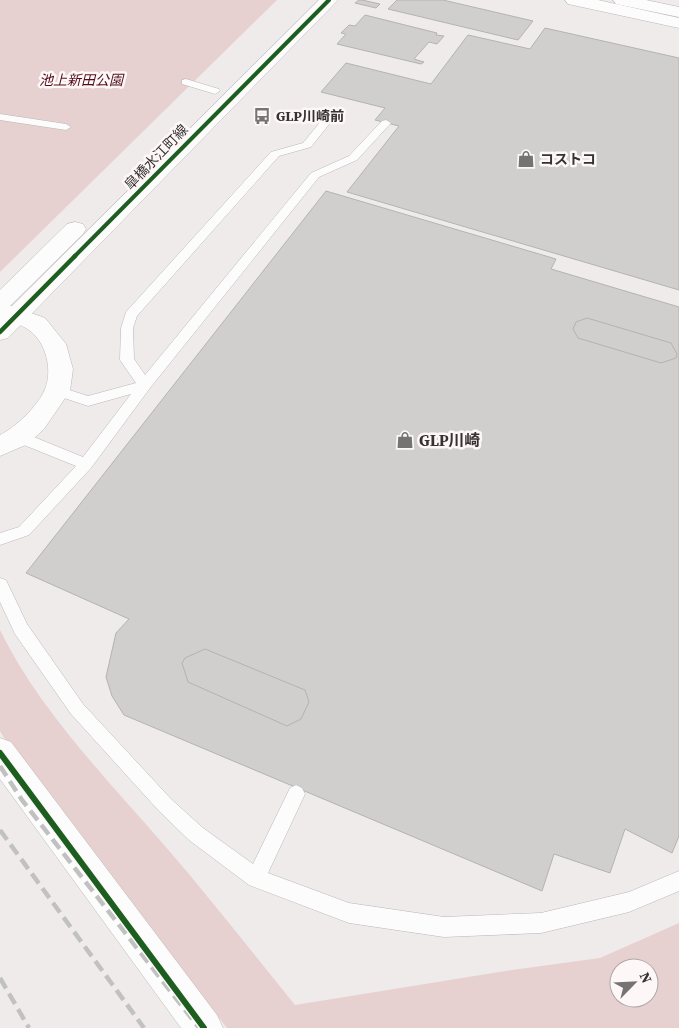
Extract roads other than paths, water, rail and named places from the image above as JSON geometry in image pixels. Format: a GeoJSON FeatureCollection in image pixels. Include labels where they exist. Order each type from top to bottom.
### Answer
{"type":"FeatureCollection","features":[{"type":"Feature","properties":{"kind":"main road","name":"皐橋水江町線"},"geometry":{"type":"LineString","coordinates":[[4,315],[215,91],[307,0]]}},
{"type":"Feature","properties":{"kind":"main road","name":"皐橋水江町線"},"geometry":{"type":"LineString","coordinates":[[4,315],[329,0]]}},
{"type":"Feature","properties":{"kind":"main road"},"geometry":{"type":"LineString","coordinates":[[574,0],[679,23]]}},
{"type":"Feature","properties":{"kind":"main road"},"geometry":{"type":"LineString","coordinates":[[622,0],[679,12]]}},
{"type":"Feature","properties":{"kind":"main road"},"geometry":{"type":"LineString","coordinates":[[671,0],[679,2]]}},
{"type":"Feature","properties":{"kind":"main road"},"geometry":{"type":"LineString","coordinates":[[4,315],[37,324],[54,344],[62,369],[57,391],[35,422],[9,442]]}},
{"type":"Feature","properties":{"kind":"main road"},"geometry":{"type":"LineString","coordinates":[[0,753],[204,1028]]}},
{"type":"Feature","properties":{"kind":"lane"},"geometry":{"type":"LineString","coordinates":[[186,82],[215,91]]}},
{"type":"Feature","properties":{"kind":"lane"},"geometry":{"type":"LineString","coordinates":[[0,117],[66,127]]}},
{"type":"Feature","properties":{"kind":"lane"},"geometry":{"type":"LineString","coordinates":[[0,539],[24,531],[86,464],[145,385],[315,175],[354,158],[386,123]]}},
{"type":"Feature","properties":{"kind":"lane"},"geometry":{"type":"LineString","coordinates":[[145,385],[127,360],[127,328],[131,315],[275,154],[307,144],[325,124]]}},
{"type":"Feature","properties":{"kind":"lane"},"geometry":{"type":"LineString","coordinates":[[57,391],[88,401],[145,385]]}},
{"type":"Feature","properties":{"kind":"lane"},"geometry":{"type":"LineString","coordinates":[[9,442],[86,464]]}},
{"type":"Feature","properties":{"kind":"lane"},"geometry":{"type":"LineString","coordinates":[[0,585],[21,629],[77,709],[165,805],[196,834],[256,878],[350,913],[444,927],[541,923],[629,902],[679,881]]}},
{"type":"Feature","properties":{"kind":"lane"},"geometry":{"type":"LineString","coordinates":[[256,878],[296,794]]}},
{"type":"Feature","properties":{"kind":"railway"},"geometry":{"type":"LineString","coordinates":[[0,766],[22,800],[199,1028]]}},
{"type":"Feature","properties":{"kind":"railway"},"geometry":{"type":"LineString","coordinates":[[0,830],[144,1028]]}},
{"type":"Feature","properties":{"kind":"railway"},"geometry":{"type":"LineString","coordinates":[[0,978],[29,1028]]}},
{"type":"Feature","properties":{"kind":"place","name":"GLP川崎前"},"geometry":{"type":"Point","coordinates":[262,116]}},
{"type":"Feature","properties":{"kind":"place","name":"コストコ"},"geometry":{"type":"Point","coordinates":[526,159]}},
{"type":"Feature","properties":{"kind":"place","name":"GLP川崎"},"geometry":{"type":"Point","coordinates":[405,440]}},
{"type":"Feature","properties":{"kind":"park label","name":"池上新田公園"},"geometry":{"type":"Point","coordinates":[81,80]}}]}
